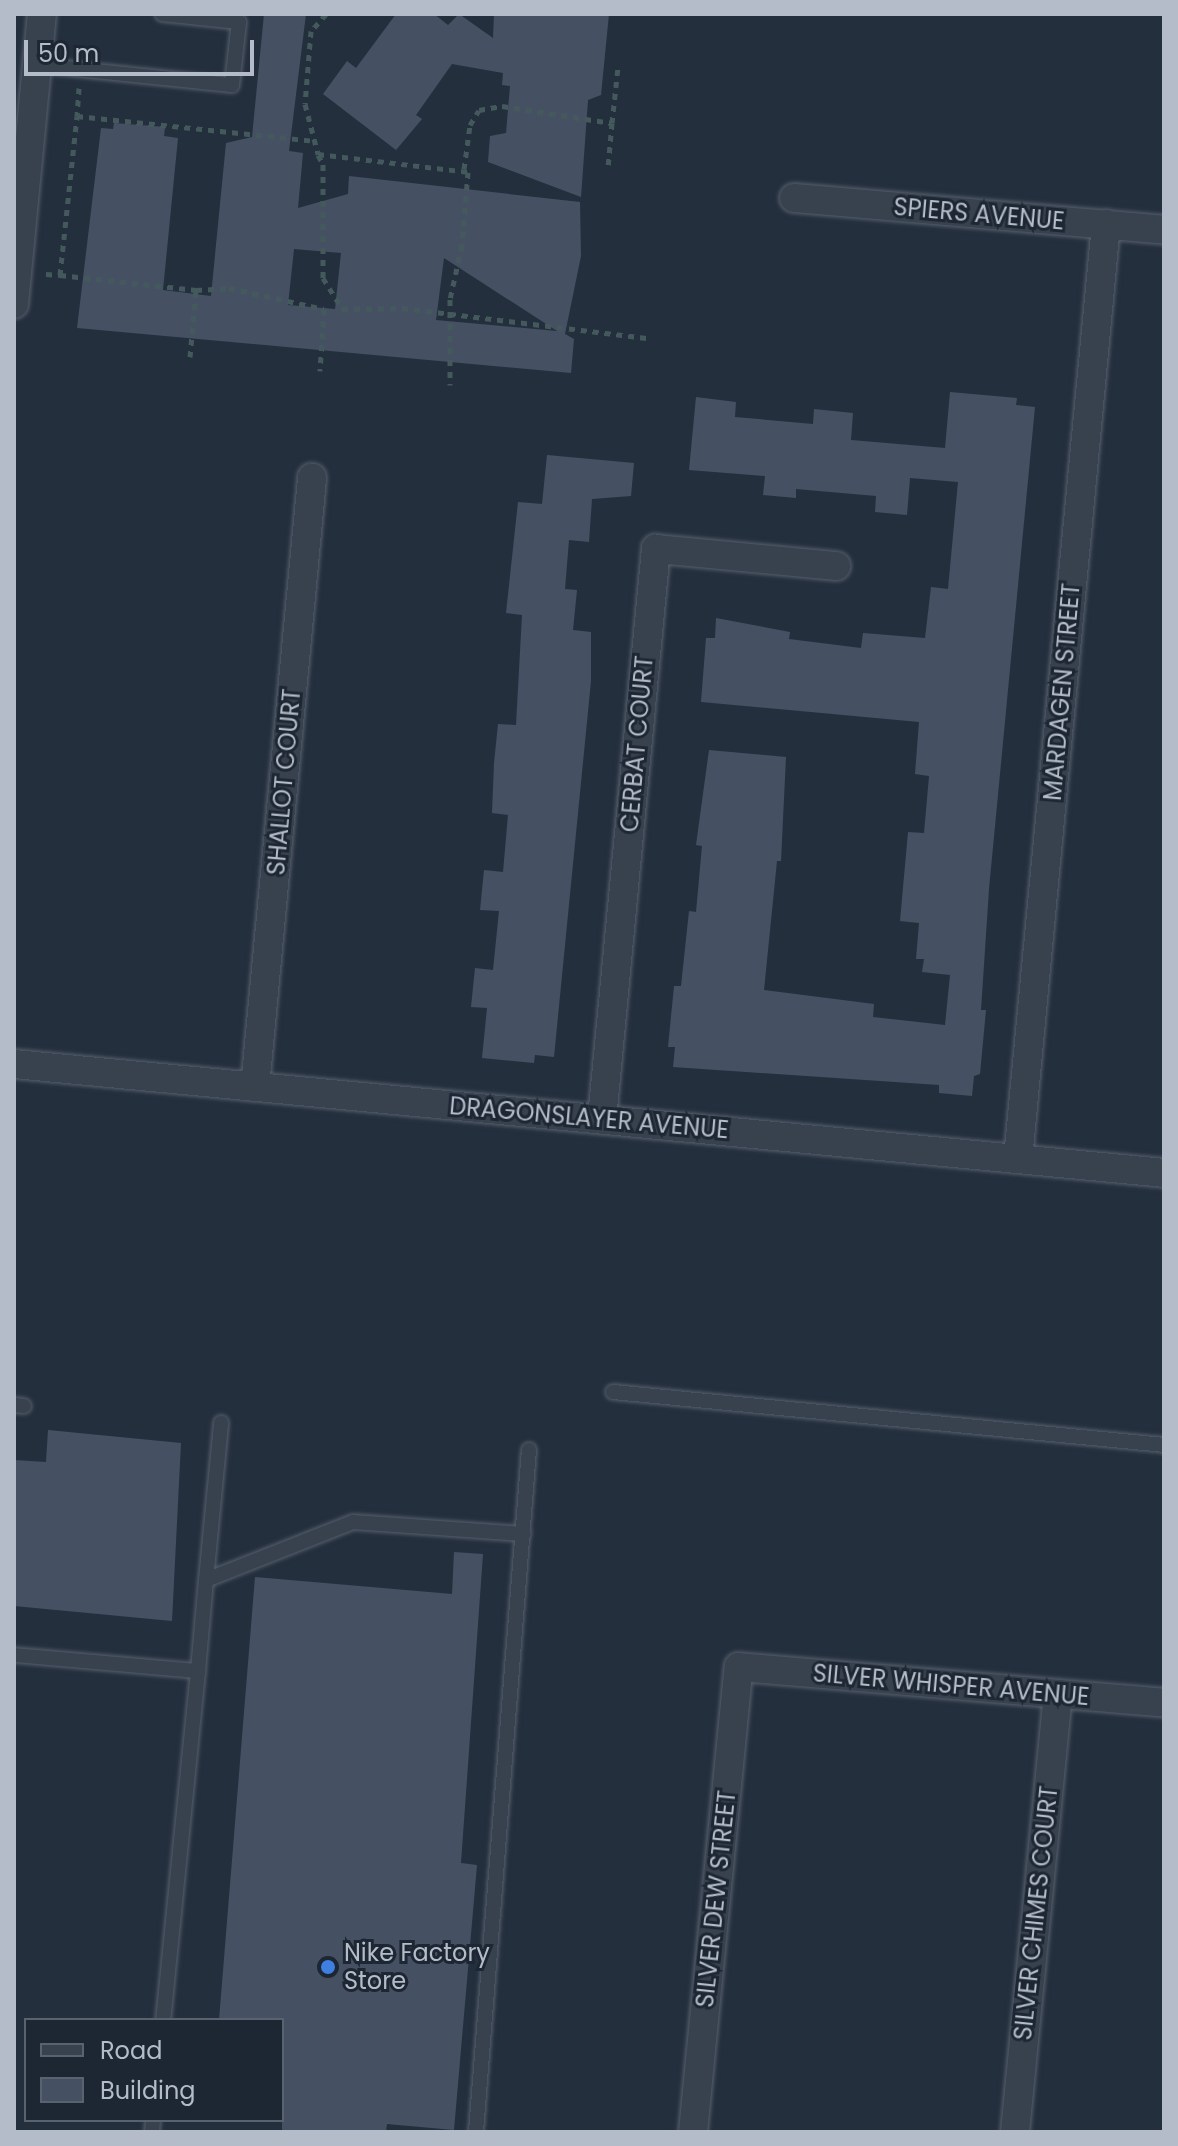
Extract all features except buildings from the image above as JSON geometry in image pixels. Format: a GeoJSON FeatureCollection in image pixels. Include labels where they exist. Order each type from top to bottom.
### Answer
{"type":"FeatureCollection","features":[{"type":"Feature","properties":{"kind":"street"},"geometry":{"type":"LineString","coordinates":[[14,304],[42,14]]}},
{"type":"Feature","properties":{"kind":"street","name":"SPIERS AVENUE"},"geometry":{"type":"LineString","coordinates":[[794,198],[1164,230]]}},
{"type":"Feature","properties":{"kind":"street","name":"MARDAGEN STREET"},"geometry":{"type":"LineString","coordinates":[[1018,1159],[1106,224]]}},
{"type":"Feature","properties":{"kind":"street","name":"SHALLOT COURT"},"geometry":{"type":"LineString","coordinates":[[255,1087],[312,478]]}},
{"type":"Feature","properties":{"kind":"street","name":"CERBAT COURT"},"geometry":{"type":"LineString","coordinates":[[602,1119],[656,549],[836,566]]}},
{"type":"Feature","properties":{"kind":"street","name":"DRAGONSLAYER AVENUE"},"geometry":{"type":"LineString","coordinates":[[14,1064],[1164,1173]]}},
{"type":"Feature","properties":{"kind":"street","name":"SILVER WHISPER AVENUE"},"geometry":{"type":"LineString","coordinates":[[739,1667],[1164,1703]]}},
{"type":"Feature","properties":{"kind":"street","name":"SILVER DEW STREET"},"geometry":{"type":"LineString","coordinates":[[693,2132],[739,1667]]}},
{"type":"Feature","properties":{"kind":"street","name":"SILVER CHIMES COURT"},"geometry":{"type":"LineString","coordinates":[[1015,2132],[1058,1694]]}},
{"type":"Feature","properties":{"kind":"lane"},"geometry":{"type":"LineString","coordinates":[[37,65],[232,85],[239,22],[162,14]]}},
{"type":"Feature","properties":{"kind":"lane"},"geometry":{"type":"LineString","coordinates":[[613,1392],[1164,1445]]}},
{"type":"Feature","properties":{"kind":"lane"},"geometry":{"type":"LineString","coordinates":[[163,2018],[221,1423]]}},
{"type":"Feature","properties":{"kind":"lane"},"geometry":{"type":"LineString","coordinates":[[476,2132],[529,1450]]}},
{"type":"Feature","properties":{"kind":"lane"},"geometry":{"type":"LineString","coordinates":[[206,1580],[353,1522],[524,1534]]}},
{"type":"Feature","properties":{"kind":"lane"},"geometry":{"type":"LineString","coordinates":[[14,1655],[198,1671]]}},
{"type":"Feature","properties":{"kind":"path"},"geometry":{"type":"LineString","coordinates":[[326,14],[311,31],[305,104],[323,164],[323,278],[339,305]]}},
{"type":"Feature","properties":{"kind":"path"},"geometry":{"type":"LineString","coordinates":[[608,168],[618,67]]}},
{"type":"Feature","properties":{"kind":"path"},"geometry":{"type":"LineString","coordinates":[[60,275],[80,69]]}},
{"type":"Feature","properties":{"kind":"path"},"geometry":{"type":"LineString","coordinates":[[450,385],[449,315],[462,245],[464,169],[470,125],[479,110],[502,106],[612,123]]}},
{"type":"Feature","properties":{"kind":"path"},"geometry":{"type":"LineString","coordinates":[[77,116],[314,141]]}},
{"type":"Feature","properties":{"kind":"path"},"geometry":{"type":"LineString","coordinates":[[318,154],[464,169]]}},
{"type":"Feature","properties":{"kind":"path"},"geometry":{"type":"LineString","coordinates":[[17,272],[196,290],[229,288],[324,309],[339,305],[646,338]]}},
{"type":"Feature","properties":{"kind":"path"},"geometry":{"type":"LineString","coordinates":[[190,357],[196,290]]}},
{"type":"Feature","properties":{"kind":"path"},"geometry":{"type":"LineString","coordinates":[[320,371],[324,309]]}},
{"type":"Feature","properties":{"kind":"place","name":"Nike Factory Store"},"geometry":{"type":"Point","coordinates":[328,1967]}}]}
